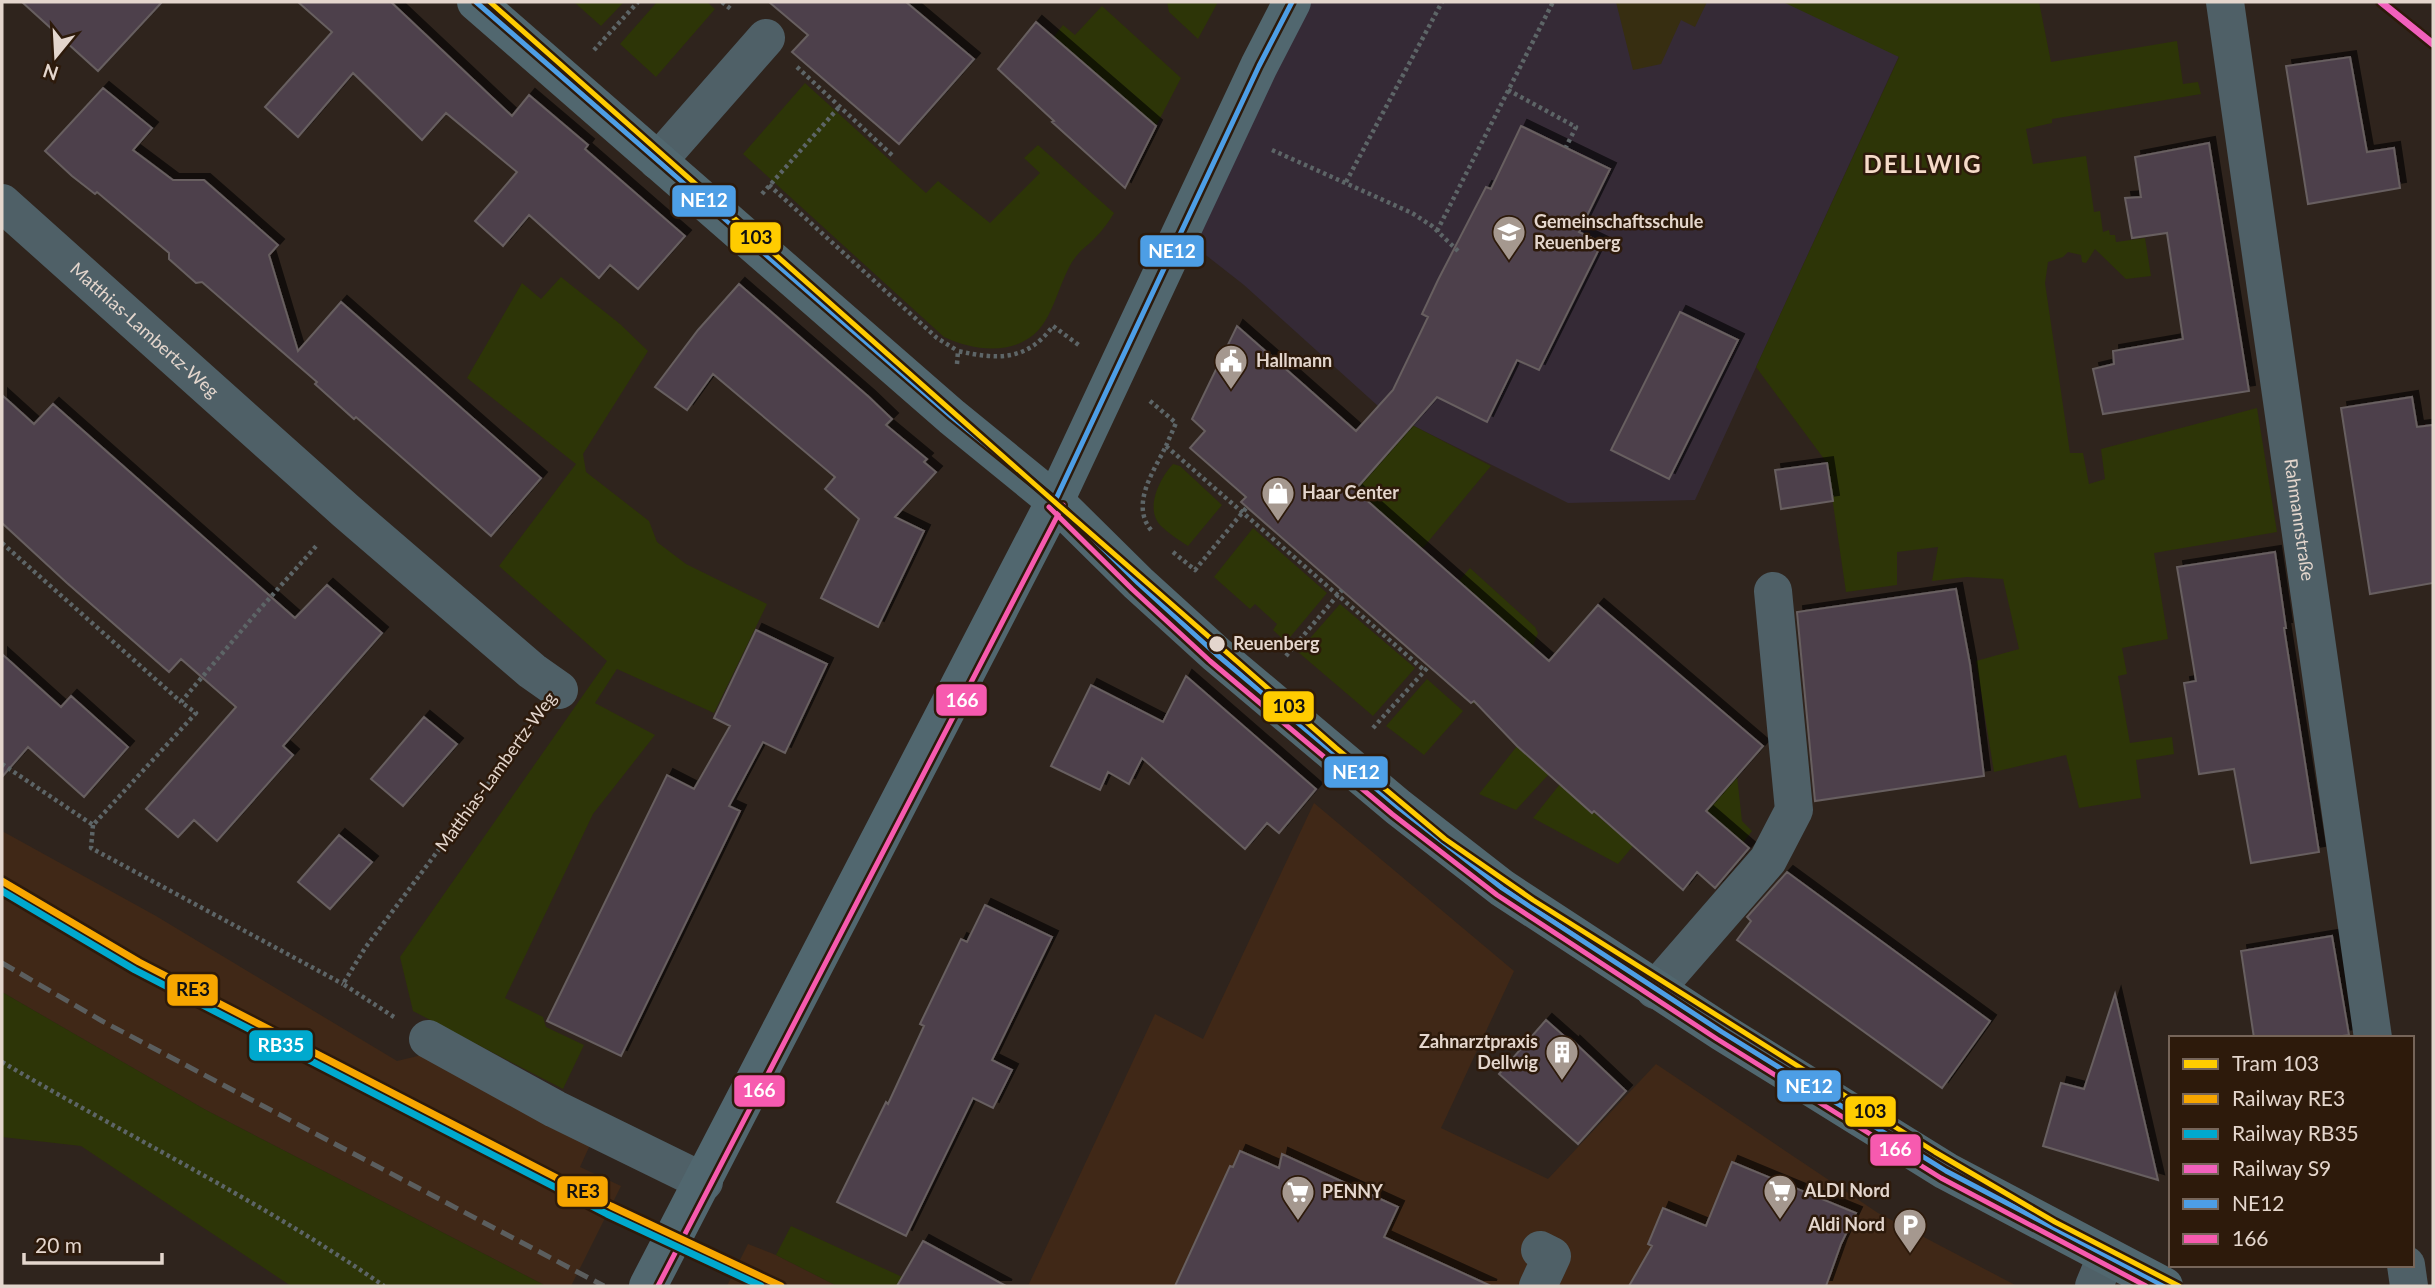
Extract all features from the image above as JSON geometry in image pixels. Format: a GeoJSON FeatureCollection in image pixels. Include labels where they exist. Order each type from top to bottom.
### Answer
{"type":"FeatureCollection","features":[{"type":"Feature","properties":{"kind":"main road"},"geometry":{"type":"LineString","coordinates":[[476,2],[952,417],[1055,501],[1138,583],[1259,690],[1398,807],[1502,888],[1655,990],[1946,1171],[2100,1272],[2164,1286]]}},
{"type":"Feature","properties":{"kind":"main road"},"geometry":{"type":"LineString","coordinates":[[648,1286],[1055,501],[1259,66],[1292,2]]}},
{"type":"Feature","properties":{"kind":"street","name":"Rahmannstraße"},"geometry":{"type":"LineString","coordinates":[[2225,2],[2373,1036]]}},
{"type":"Feature","properties":{"kind":"street"},"geometry":{"type":"LineString","coordinates":[[658,161],[766,38]]}},
{"type":"Feature","properties":{"kind":"street","name":"Matthias-Lambertz-Weg"},"geometry":{"type":"LineString","coordinates":[[2,203],[346,512],[532,671],[559,690]]}},
{"type":"Feature","properties":{"kind":"street"},"geometry":{"type":"LineString","coordinates":[[1655,990],[1768,860],[1794,810],[1773,591]]}},
{"type":"Feature","properties":{"kind":"street"},"geometry":{"type":"LineString","coordinates":[[428,1039],[555,1109],[704,1182]]}},
{"type":"Feature","properties":{"kind":"street"},"geometry":{"type":"LineString","coordinates":[[2406,1267],[2409,1286]]}},
{"type":"Feature","properties":{"kind":"path"},"geometry":{"type":"LineString","coordinates":[[566,81],[638,2]]}},
{"type":"Feature","properties":{"kind":"path"},"geometry":{"type":"LineString","coordinates":[[722,2],[766,38],[894,157]]}},
{"type":"Feature","properties":{"kind":"path"},"geometry":{"type":"LineString","coordinates":[[1346,182],[1442,2]]}},
{"type":"Feature","properties":{"kind":"path"},"geometry":{"type":"LineString","coordinates":[[1437,231],[1553,2]]}},
{"type":"Feature","properties":{"kind":"path"},"geometry":{"type":"LineString","coordinates":[[1508,90],[1576,127],[1566,147]]}},
{"type":"Feature","properties":{"kind":"path"},"geometry":{"type":"LineString","coordinates":[[734,226],[840,106]]}},
{"type":"Feature","properties":{"kind":"path"},"geometry":{"type":"LineString","coordinates":[[1272,150],[1403,208],[1437,231],[1458,251]]}},
{"type":"Feature","properties":{"kind":"path"},"geometry":{"type":"LineString","coordinates":[[769,185],[937,338],[958,351],[1009,356],[1031,348],[1054,326]]}},
{"type":"Feature","properties":{"kind":"path"},"geometry":{"type":"LineString","coordinates":[[952,417],[958,351]]}},
{"type":"Feature","properties":{"kind":"path"},"geometry":{"type":"LineString","coordinates":[[1176,423],[1146,489],[1141,508],[1146,524],[1161,541],[1195,570],[1247,507]]}},
{"type":"Feature","properties":{"kind":"path"},"geometry":{"type":"LineString","coordinates":[[1166,446],[1337,595],[1427,668],[1344,760]]}},
{"type":"Feature","properties":{"kind":"path"},"geometry":{"type":"LineString","coordinates":[[181,702],[258,610],[346,512]]}},
{"type":"Feature","properties":{"kind":"path"},"geometry":{"type":"LineString","coordinates":[[1138,583],[1161,541]]}},
{"type":"Feature","properties":{"kind":"path"},"geometry":{"type":"LineString","coordinates":[[2,543],[181,702],[197,713],[93,825],[91,848],[343,985],[428,1039]]}},
{"type":"Feature","properties":{"kind":"path"},"geometry":{"type":"LineString","coordinates":[[1259,690],[1342,590]]}},
{"type":"Feature","properties":{"kind":"path","name":"Matthias-Lambertz-Weg"},"geometry":{"type":"LineString","coordinates":[[343,985],[365,948],[559,690]]}},
{"type":"Feature","properties":{"kind":"path"},"geometry":{"type":"LineString","coordinates":[[2,764],[93,825]]}},
{"type":"Feature","properties":{"kind":"path"},"geometry":{"type":"LineString","coordinates":[[2,1062],[259,1207],[384,1286]]}},
{"type":"Feature","properties":{"kind":"shaded area","name":"Gemeinschaftsschule Reuenberg"},"geometry":{"type":"Polygon","coordinates":[[[1298,2],[1928,2],[1899,56],[1695,500],[1568,503],[1412,425],[1378,406],[1244,285],[1184,238],[1298,2]]]}},
{"type":"Feature","properties":{"kind":"shaded area"},"geometry":{"type":"Polygon","coordinates":[[[1314,803],[1514,971],[1441,1128],[1548,1179],[1656,1064],[1878,1213],[2017,1286],[1028,1286],[1155,1014],[1203,1039],[1314,803]]]}},
{"type":"Feature","properties":{"kind":"shaded area"},"geometry":{"type":"Polygon","coordinates":[[[2,831],[156,916],[397,1061],[422,1055],[590,1145],[580,1167],[621,1186],[571,1286],[546,1286],[204,1109],[2,992],[2,831]]]}},
{"type":"Feature","properties":{"kind":"shaded area"},"geometry":{"type":"Polygon","coordinates":[[[748,1244],[776,1255],[837,1286],[727,1286],[748,1244]]]}},
{"type":"Feature","properties":{"kind":"green space"},"geometry":{"type":"Polygon","coordinates":[[[574,2],[624,2],[601,26],[574,2]]]}},
{"type":"Feature","properties":{"kind":"green space"},"geometry":{"type":"Polygon","coordinates":[[[657,2],[707,2],[715,9],[656,77],[620,44],[657,2]]]}},
{"type":"Feature","properties":{"kind":"green space"},"geometry":{"type":"Polygon","coordinates":[[[1167,2],[1218,2],[1198,39],[1169,12],[1167,2]]]}},
{"type":"Feature","properties":{"kind":"green space"},"geometry":{"type":"Polygon","coordinates":[[[1783,2],[2039,2],[2051,62],[2177,41],[2183,84],[2198,82],[2201,94],[2052,119],[2052,123],[2026,129],[2033,164],[2086,156],[2094,212],[2100,211],[2103,232],[2109,230],[2110,235],[2115,235],[2116,242],[2145,238],[2151,276],[2126,279],[2095,249],[2086,263],[2082,262],[2081,255],[2068,252],[2063,257],[2048,262],[2045,283],[2070,453],[2083,453],[2089,484],[2105,479],[2101,449],[2257,408],[2277,532],[2154,553],[2168,639],[2122,648],[2127,674],[2118,676],[2130,743],[2172,737],[2174,754],[2136,760],[2141,798],[2079,808],[2066,755],[1994,772],[1976,661],[2019,649],[2003,579],[1967,577],[1932,581],[1938,547],[1897,552],[1897,585],[1846,592],[1827,463],[1756,367],[1899,57],[1783,2]]]}},
{"type":"Feature","properties":{"kind":"green space"},"geometry":{"type":"Polygon","coordinates":[[[1102,6],[1181,78],[1156,126],[1053,38],[1063,25],[1075,35],[1102,6]]]}},
{"type":"Feature","properties":{"kind":"green space"},"geometry":{"type":"Polygon","coordinates":[[[805,83],[926,193],[938,181],[990,223],[1040,173],[1024,158],[1038,145],[1114,213],[1100,233],[1072,262],[1048,316],[1039,329],[1028,339],[1002,348],[973,347],[944,337],[743,154],[805,83]]]}},
{"type":"Feature","properties":{"kind":"green space"},"geometry":{"type":"Polygon","coordinates":[[[561,277],[620,324],[648,351],[583,454],[586,472],[649,521],[657,542],[686,564],[767,604],[714,713],[617,669],[595,703],[655,735],[593,814],[505,998],[543,1017],[546,1027],[584,1045],[563,1089],[413,1011],[400,957],[607,661],[499,566],[576,464],[467,378],[522,283],[541,299],[561,277]]]}},
{"type":"Feature","properties":{"kind":"green space"},"geometry":{"type":"Polygon","coordinates":[[[1412,425],[1491,466],[1422,549],[1355,491],[1412,425]]]}},
{"type":"Feature","properties":{"kind":"green space"},"geometry":{"type":"Polygon","coordinates":[[[1173,464],[1180,466],[1222,505],[1188,546],[1161,526],[1154,511],[1159,485],[1173,464]]]}},
{"type":"Feature","properties":{"kind":"green space"},"geometry":{"type":"Polygon","coordinates":[[[1253,528],[1327,593],[1286,642],[1273,630],[1277,624],[1255,604],[1250,609],[1214,577],[1253,528]]]}},
{"type":"Feature","properties":{"kind":"green space"},"geometry":{"type":"Polygon","coordinates":[[[1470,568],[1535,627],[1538,633],[1533,646],[1479,704],[1471,703],[1526,641],[1459,581],[1470,568]]]}},
{"type":"Feature","properties":{"kind":"green space"},"geometry":{"type":"Polygon","coordinates":[[[1340,604],[1415,668],[1373,716],[1298,652],[1340,604]]]}},
{"type":"Feature","properties":{"kind":"green space"},"geometry":{"type":"Polygon","coordinates":[[[1427,679],[1463,711],[1424,755],[1386,726],[1427,679]]]}},
{"type":"Feature","properties":{"kind":"green space"},"geometry":{"type":"Polygon","coordinates":[[[1678,725],[1737,776],[1742,821],[1752,831],[1737,850],[1732,833],[1649,760],[1678,725]]]}},
{"type":"Feature","properties":{"kind":"green space"},"geometry":{"type":"Polygon","coordinates":[[[1517,746],[1549,774],[1516,810],[1479,794],[1517,746]]]}},
{"type":"Feature","properties":{"kind":"green space"},"geometry":{"type":"Polygon","coordinates":[[[1560,784],[1633,846],[1618,864],[1533,818],[1560,784]]]}},
{"type":"Feature","properties":{"kind":"green space"},"geometry":{"type":"Polygon","coordinates":[[[2,992],[204,1109],[546,1286],[291,1286],[81,1146],[2,1137],[2,992]]]}},
{"type":"Feature","properties":{"kind":"green space"},"geometry":{"type":"Polygon","coordinates":[[[791,1226],[922,1286],[837,1286],[776,1255],[791,1226]]]}},
{"type":"Feature","properties":{"kind":"sand"},"geometry":{"type":"Polygon","coordinates":[[[1616,2],[1707,2],[1695,27],[1681,20],[1661,64],[1633,70],[1616,2]]]}},
{"type":"Feature","properties":{"kind":"building"},"geometry":{"type":"Polygon","coordinates":[[[22,2],[162,2],[98,71],[22,2]]]}},
{"type":"Feature","properties":{"kind":"building"},"geometry":{"type":"Polygon","coordinates":[[[298,2],[391,2],[512,116],[529,95],[588,145],[585,149],[685,236],[638,289],[610,265],[599,278],[529,215],[503,246],[475,221],[517,172],[446,113],[422,140],[353,73],[298,137],[265,107],[332,32],[298,2]]]}},
{"type":"Feature","properties":{"kind":"building"},"geometry":{"type":"Polygon","coordinates":[[[769,2],[906,2],[974,59],[899,144],[792,52],[808,35],[769,2]]]}},
{"type":"Feature","properties":{"kind":"building"},"geometry":{"type":"Polygon","coordinates":[[[1036,22],[1156,126],[1125,188],[998,69],[1036,22]]]}},
{"type":"Feature","properties":{"kind":"building"},"geometry":{"type":"Polygon","coordinates":[[[2350,57],[2367,152],[2394,148],[2400,188],[2308,204],[2286,66],[2350,57]]]}},
{"type":"Feature","properties":{"kind":"building"},"geometry":{"type":"Polygon","coordinates":[[[103,88],[152,128],[133,150],[173,180],[204,180],[278,245],[269,255],[298,351],[341,302],[541,478],[491,536],[356,417],[354,419],[315,384],[317,382],[202,282],[196,283],[169,259],[169,253],[97,192],[95,194],[72,176],[45,151],[103,88]]]}},
{"type":"Feature","properties":{"kind":"building"},"geometry":{"type":"Polygon","coordinates":[[[1521,126],[1610,169],[1579,232],[1602,243],[1539,370],[1517,360],[1487,422],[1437,397],[1355,490],[1549,661],[1598,605],[1763,746],[1706,811],[1749,848],[1715,888],[1697,872],[1683,890],[1517,746],[1474,701],[1471,703],[1241,502],[1246,497],[1190,448],[1205,431],[1192,419],[1237,326],[1356,431],[1393,390],[1428,317],[1422,314],[1438,280],[1486,187],[1491,189],[1521,126]]]}},
{"type":"Feature","properties":{"kind":"building"},"geometry":{"type":"Polygon","coordinates":[[[2209,143],[2249,391],[2103,414],[2093,369],[2114,364],[2113,351],[2183,339],[2167,233],[2132,238],[2125,198],[2141,197],[2135,157],[2209,143]]]}},
{"type":"Feature","properties":{"kind":"building"},"geometry":{"type":"Polygon","coordinates":[[[739,284],[869,397],[892,419],[886,425],[927,459],[924,462],[936,472],[895,517],[924,531],[878,627],[821,598],[859,519],[825,489],[835,477],[713,374],[687,410],[655,387],[698,330],[739,284]]]}},
{"type":"Feature","properties":{"kind":"building"},"geometry":{"type":"Polygon","coordinates":[[[1680,312],[1738,340],[1669,479],[1611,450],[1680,312]]]}},
{"type":"Feature","properties":{"kind":"building"},"geometry":{"type":"Polygon","coordinates":[[[2,395],[34,424],[53,404],[295,618],[327,585],[382,633],[283,746],[293,755],[217,841],[194,820],[178,837],[146,809],[236,707],[181,659],[169,672],[2,523],[2,395]]]}},
{"type":"Feature","properties":{"kind":"building"},"geometry":{"type":"Polygon","coordinates":[[[2412,397],[2417,427],[2433,425],[2433,583],[2370,594],[2341,408],[2412,397]]]}},
{"type":"Feature","properties":{"kind":"building"},"geometry":{"type":"Polygon","coordinates":[[[1827,463],[1833,501],[1781,509],[1775,470],[1827,463]]]}},
{"type":"Feature","properties":{"kind":"building"},"geometry":{"type":"Polygon","coordinates":[[[2275,552],[2284,628],[2319,852],[2251,863],[2234,769],[2199,774],[2184,683],[2196,681],[2177,567],[2275,552]]]}},
{"type":"Feature","properties":{"kind":"building"},"geometry":{"type":"Polygon","coordinates":[[[1956,589],[1970,664],[1984,776],[1815,801],[1797,612],[1956,589]]]}},
{"type":"Feature","properties":{"kind":"building"},"geometry":{"type":"Polygon","coordinates":[[[756,630],[827,664],[785,753],[763,742],[729,806],[740,811],[621,1056],[547,1021],[667,775],[694,789],[730,726],[714,718],[756,630]]]}},
{"type":"Feature","properties":{"kind":"building"},"geometry":{"type":"Polygon","coordinates":[[[2,654],[61,707],[71,696],[128,747],[84,797],[28,747],[2,777],[2,654]]]}},
{"type":"Feature","properties":{"kind":"building"},"geometry":{"type":"Polygon","coordinates":[[[1186,676],[1316,789],[1279,833],[1267,823],[1245,849],[1142,758],[1129,784],[1108,772],[1100,790],[1051,766],[1091,685],[1163,722],[1186,676]]]}},
{"type":"Feature","properties":{"kind":"building"},"geometry":{"type":"Polygon","coordinates":[[[424,717],[457,744],[403,806],[371,779],[424,717]]]}},
{"type":"Feature","properties":{"kind":"building"},"geometry":{"type":"Polygon","coordinates":[[[339,835],[372,862],[330,909],[298,882],[339,835]]]}},
{"type":"Feature","properties":{"kind":"building"},"geometry":{"type":"Polygon","coordinates":[[[1787,872],[1990,1021],[1942,1088],[1737,940],[1751,921],[1747,917],[1787,872]]]}},
{"type":"Feature","properties":{"kind":"building"},"geometry":{"type":"Polygon","coordinates":[[[985,905],[1052,937],[992,1060],[1012,1070],[993,1108],[973,1098],[906,1236],[837,1202],[886,1102],[888,1104],[924,1026],[920,1024],[961,939],[967,942],[985,905]]]}},
{"type":"Feature","properties":{"kind":"building"},"geometry":{"type":"Polygon","coordinates":[[[2332,936],[2349,1035],[2254,1036],[2241,951],[2332,936]]]}},
{"type":"Feature","properties":{"kind":"building"},"geometry":{"type":"Polygon","coordinates":[[[2115,994],[2158,1180],[2043,1146],[2061,1083],[2084,1089],[2115,994]]]}},
{"type":"Feature","properties":{"kind":"building","name":"Zahnarztpraxis Dellwig"},"geometry":{"type":"Polygon","coordinates":[[[1546,1020],[1573,1044],[1574,1042],[1626,1091],[1578,1144],[1499,1074],[1546,1020]]]}},
{"type":"Feature","properties":{"kind":"building","name":"PENNY"},"geometry":{"type":"Polygon","coordinates":[[[1240,1151],[1279,1168],[1282,1154],[1398,1207],[1384,1237],[1491,1286],[1175,1286],[1230,1166],[1233,1167],[1240,1151]]]}},
{"type":"Feature","properties":{"kind":"building","name":"ALDI Nord"},"geometry":{"type":"Polygon","coordinates":[[[1732,1162],[1856,1213],[1826,1286],[1629,1286],[1652,1246],[1648,1244],[1663,1208],[1706,1226],[1732,1162]]]}},
{"type":"Feature","properties":{"kind":"building"},"geometry":{"type":"Polygon","coordinates":[[[923,1241],[1006,1286],[897,1286],[923,1241]]]}},
{"type":"Feature","properties":{"kind":"railway"},"geometry":{"type":"LineString","coordinates":[[2,963],[102,1021],[604,1286]]}},
{"type":"Feature","properties":{"kind":"tram line","name":"103"},"geometry":{"type":"LineString","coordinates":[[490,2],[1049,497],[1336,748],[1445,839],[1533,900],[1935,1152],[2055,1222],[2179,1286]]}},
{"type":"Feature","properties":{"kind":"rail line","name":"S9"},"geometry":{"type":"LineString","coordinates":[[2381,2],[2433,44]]}},
{"type":"Feature","properties":{"kind":"rail line","name":"RE3"},"geometry":{"type":"LineString","coordinates":[[2,881],[139,962],[611,1206],[781,1286]]}},
{"type":"Feature","properties":{"kind":"rail line","name":"RB35"},"geometry":{"type":"LineString","coordinates":[[2,891],[135,970],[607,1214],[761,1286]]}},
{"type":"Feature","properties":{"kind":"transit line","name":"NE12"},"geometry":{"type":"LineString","coordinates":[[476,2],[952,417],[1055,501],[1138,583],[1216,654],[1398,807],[1502,888],[1722,1032],[1946,1171],[2164,1286]]}},
{"type":"Feature","properties":{"kind":"transit line","name":"NE12"},"geometry":{"type":"LineString","coordinates":[[1055,501],[1259,66],[1292,2]]}},
{"type":"Feature","properties":{"kind":"transit line","name":"166"},"geometry":{"type":"LineString","coordinates":[[658,1286],[1063,505]]}},
{"type":"Feature","properties":{"kind":"transit line","name":"166"},"geometry":{"type":"LineString","coordinates":[[1049,507],[1210,661],[1392,814],[1497,895],[1717,1039],[1941,1178],[2146,1286]]}},
{"type":"Feature","properties":{"kind":"place","name":"Gemeinschaftsschule Reuenberg"},"geometry":{"type":"Point","coordinates":[1509,262]}},
{"type":"Feature","properties":{"kind":"place","name":"Hallmann"},"geometry":{"type":"Point","coordinates":[1231,391]}},
{"type":"Feature","properties":{"kind":"place","name":"Haar Center"},"geometry":{"type":"Point","coordinates":[1278,523]}},
{"type":"Feature","properties":{"kind":"place","name":"Reuenberg"},"geometry":{"type":"Point","coordinates":[1217,644]}},
{"type":"Feature","properties":{"kind":"place","name":"Zahnarztpraxis Dellwig"},"geometry":{"type":"Point","coordinates":[1562,1082]}},
{"type":"Feature","properties":{"kind":"place","name":"ALDI Nord"},"geometry":{"type":"Point","coordinates":[1780,1221]}},
{"type":"Feature","properties":{"kind":"place","name":"PENNY"},"geometry":{"type":"Point","coordinates":[1298,1222]}},
{"type":"Feature","properties":{"kind":"place","name":"Aldi Nord"},"geometry":{"type":"Point","coordinates":[1910,1255]}},
{"type":"Feature","properties":{"kind":"district","name":"DELLWIG"},"geometry":{"type":"Point","coordinates":[1923,165]}}]}
